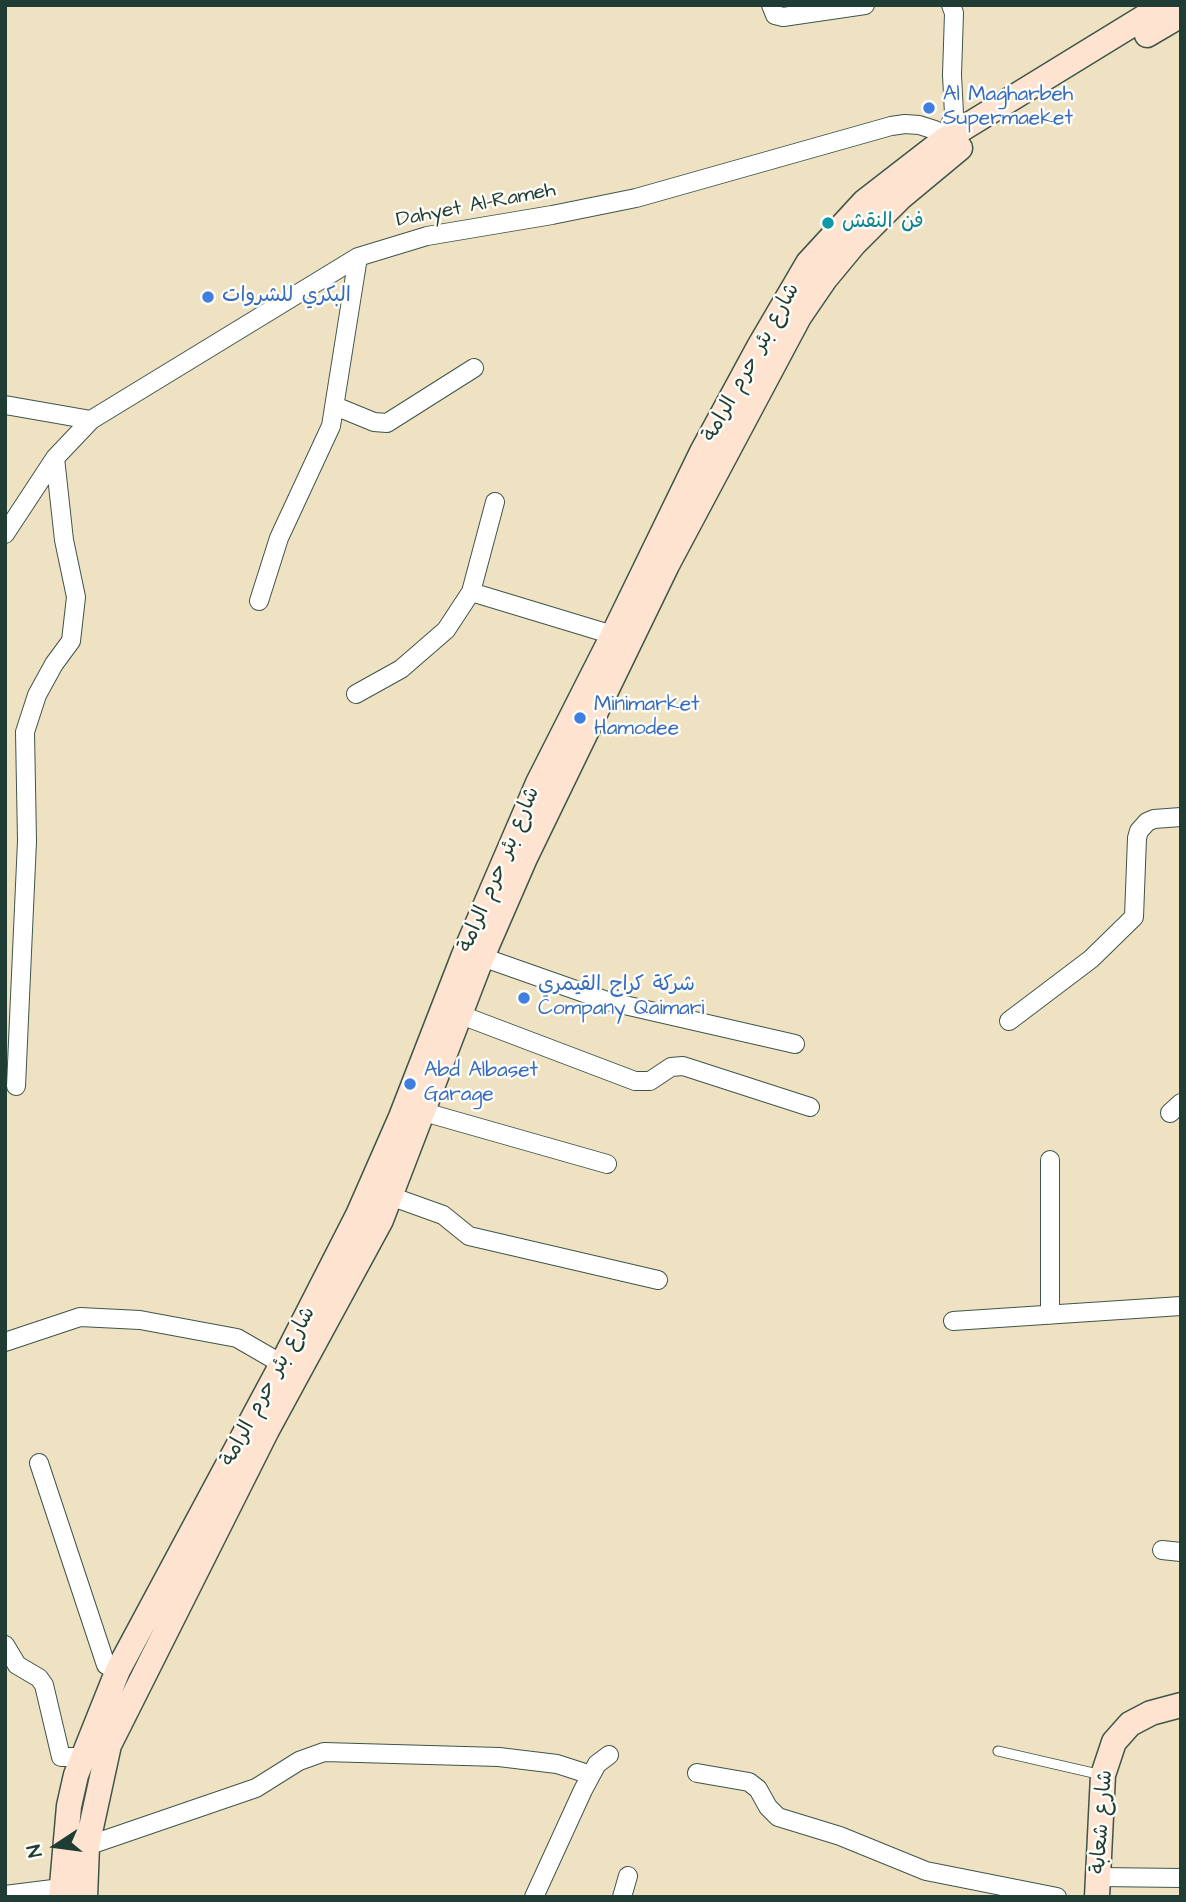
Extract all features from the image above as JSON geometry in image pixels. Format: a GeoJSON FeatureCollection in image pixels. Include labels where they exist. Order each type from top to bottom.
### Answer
{"type":"FeatureCollection","features":[{"type":"Feature","properties":{"kind":"main road","name":"شارع بئر حرم الرامة"},"geometry":{"type":"LineString","coordinates":[[61,1892],[69,1806],[76,1775],[118,1670],[282,1364],[358,1215],[401,1117],[464,955],[538,783],[702,452],[760,345],[808,263],[864,202],[1164,5]]}},
{"type":"Feature","properties":{"kind":"main road","name":"شارع بئر حرم الرامة"},"geometry":{"type":"LineString","coordinates":[[85,1897],[87,1846],[108,1745],[267,1430],[381,1220],[482,957],[524,858],[667,565],[799,317],[825,279],[854,244],[951,145],[1045,95],[1181,15]]}},
{"type":"Feature","properties":{"kind":"main road","name":"شارع شعابة"},"geometry":{"type":"LineString","coordinates":[[1098,1887],[1104,1775],[1114,1742],[1130,1724],[1150,1713],[1181,1705]]}},
{"type":"Feature","properties":{"kind":"street"},"geometry":{"type":"LineString","coordinates":[[771,5],[775,15],[783,17],[865,5]]}},
{"type":"Feature","properties":{"kind":"street"},"geometry":{"type":"LineString","coordinates":[[951,5],[954,13],[954,114],[951,145]]}},
{"type":"Feature","properties":{"kind":"street","name":"Dahyet Al-Rameh"},"geometry":{"type":"LineString","coordinates":[[5,534],[55,458],[91,421],[358,257],[427,236],[636,198],[891,126],[919,125],[935,130],[951,145]]}},
{"type":"Feature","properties":{"kind":"street"},"geometry":{"type":"LineString","coordinates":[[259,600],[279,538],[331,426],[358,257]]}},
{"type":"Feature","properties":{"kind":"street"},"geometry":{"type":"LineString","coordinates":[[335,405],[374,422],[387,423],[474,368]]}},
{"type":"Feature","properties":{"kind":"street"},"geometry":{"type":"LineString","coordinates":[[5,405],[91,421]]}},
{"type":"Feature","properties":{"kind":"street"},"geometry":{"type":"LineString","coordinates":[[16,1086],[27,841],[25,732],[37,695],[54,664],[71,641],[76,597],[64,540],[55,458]]}},
{"type":"Feature","properties":{"kind":"street"},"geometry":{"type":"LineString","coordinates":[[356,694],[401,669],[446,630],[471,592],[495,502]]}},
{"type":"Feature","properties":{"kind":"street"},"geometry":{"type":"LineString","coordinates":[[471,592],[613,635]]}},
{"type":"Feature","properties":{"kind":"street"},"geometry":{"type":"LineString","coordinates":[[1009,1020],[1091,959],[1134,917],[1139,831],[1154,819],[1181,817]]}},
{"type":"Feature","properties":{"kind":"street"},"geometry":{"type":"LineString","coordinates":[[482,957],[607,1001],[795,1044]]}},
{"type":"Feature","properties":{"kind":"street"},"geometry":{"type":"LineString","coordinates":[[461,1015],[635,1081],[650,1081],[671,1067],[683,1066],[810,1107]]}},
{"type":"Feature","properties":{"kind":"street"},"geometry":{"type":"LineString","coordinates":[[424,1112],[607,1164]]}},
{"type":"Feature","properties":{"kind":"street"},"geometry":{"type":"LineString","coordinates":[[1050,1160],[1050,1315]]}},
{"type":"Feature","properties":{"kind":"street"},"geometry":{"type":"LineString","coordinates":[[390,1196],[443,1215],[469,1236],[657,1280]]}},
{"type":"Feature","properties":{"kind":"street"},"geometry":{"type":"LineString","coordinates":[[953,1321],[1181,1307]]}},
{"type":"Feature","properties":{"kind":"street"},"geometry":{"type":"LineString","coordinates":[[5,1342],[80,1317],[139,1320],[237,1338],[282,1364]]}},
{"type":"Feature","properties":{"kind":"street"},"geometry":{"type":"LineString","coordinates":[[39,1464],[106,1665],[118,1670]]}},
{"type":"Feature","properties":{"kind":"street"},"geometry":{"type":"LineString","coordinates":[[1161,1550],[1181,1552]]}},
{"type":"Feature","properties":{"kind":"street"},"geometry":{"type":"LineString","coordinates":[[5,1645],[17,1665],[39,1678],[44,1685],[61,1757],[84,1757]]}},
{"type":"Feature","properties":{"kind":"street"},"geometry":{"type":"LineString","coordinates":[[87,1846],[256,1788],[299,1761],[324,1752],[499,1757],[557,1764],[591,1775]]}},
{"type":"Feature","properties":{"kind":"street"},"geometry":{"type":"LineString","coordinates":[[534,1897],[591,1775],[600,1760],[609,1755]]}},
{"type":"Feature","properties":{"kind":"street"},"geometry":{"type":"LineString","coordinates":[[697,1773],[744,1780],[758,1789],[771,1811],[778,1817],[840,1836],[926,1871],[1057,1897]]}},
{"type":"Feature","properties":{"kind":"street"},"geometry":{"type":"LineString","coordinates":[[622,1897],[628,1876]]}},
{"type":"Feature","properties":{"kind":"street"},"geometry":{"type":"LineString","coordinates":[[1098,1887],[1181,1878]]}},
{"type":"Feature","properties":{"kind":"street"},"geometry":{"type":"LineString","coordinates":[[5,1895],[61,1892]]}},
{"type":"Feature","properties":{"kind":"lane"},"geometry":{"type":"LineString","coordinates":[[998,1751],[1104,1775]]}},
{"type":"Feature","properties":{"kind":"place","name":"Al Magharbeh Supermaeket"},"geometry":{"type":"Point","coordinates":[929,108]}},
{"type":"Feature","properties":{"kind":"place","name":"فن النقش"},"geometry":{"type":"Point","coordinates":[828,223]}},
{"type":"Feature","properties":{"kind":"place","name":"البكري للشروات"},"geometry":{"type":"Point","coordinates":[208,297]}},
{"type":"Feature","properties":{"kind":"place","name":"Minimarket Hamodee"},"geometry":{"type":"Point","coordinates":[580,718]}},
{"type":"Feature","properties":{"kind":"place","name":"شركة كراج القيمري Company Qaimari"},"geometry":{"type":"Point","coordinates":[524,998]}},
{"type":"Feature","properties":{"kind":"place","name":"Abd Albaset Garage"},"geometry":{"type":"Point","coordinates":[410,1084]}}]}
